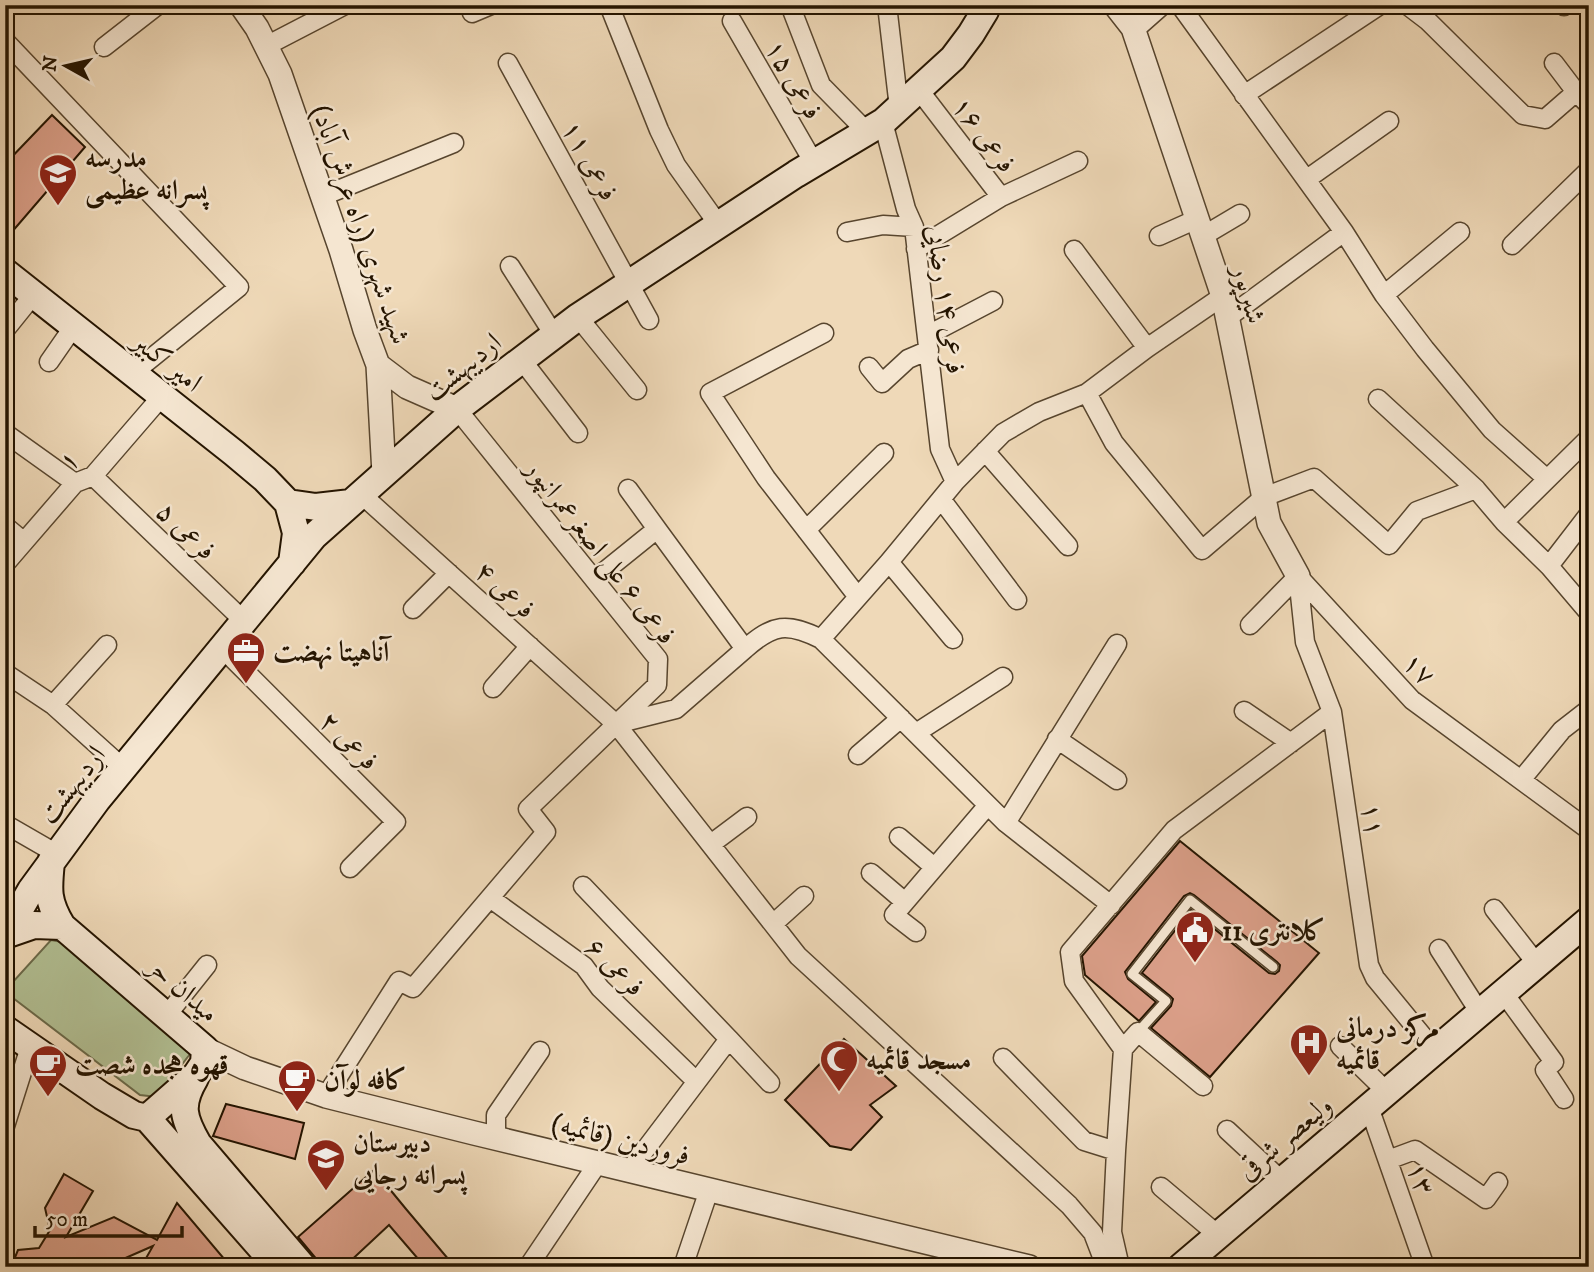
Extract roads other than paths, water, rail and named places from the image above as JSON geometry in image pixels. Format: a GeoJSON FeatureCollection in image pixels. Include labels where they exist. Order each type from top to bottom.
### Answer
{"type":"FeatureCollection","features":[{"type":"Feature","properties":{"kind":"main road","name":"اردیبهشت"},"geometry":{"type":"LineString","coordinates":[[5,935],[31,890],[123,768],[314,537],[457,409],[578,317],[718,224],[883,121],[953,58],[987,7]]}},
{"type":"Feature","properties":{"kind":"main road","name":"امیر کبیر"},"geometry":{"type":"LineString","coordinates":[[5,272],[265,479],[288,503]]}},
{"type":"Feature","properties":{"kind":"main road"},"geometry":{"type":"LineString","coordinates":[[292,564],[296,533],[288,503],[316,507],[356,499]]}},
{"type":"Feature","properties":{"kind":"main road"},"geometry":{"type":"LineString","coordinates":[[54,858],[48,895],[53,912],[62,926]]}},
{"type":"Feature","properties":{"kind":"main road","name":"ولیعصر شرقی"},"geometry":{"type":"LineString","coordinates":[[1181,1267],[1589,920]]}},
{"type":"Feature","properties":{"kind":"main road"},"geometry":{"type":"LineString","coordinates":[[5,935],[34,925],[62,926]]}},
{"type":"Feature","properties":{"kind":"main road","name":"میدان حر"},"geometry":{"type":"LineString","coordinates":[[62,926],[205,1049],[204,1063],[196,1075],[148,1118]]}},
{"type":"Feature","properties":{"kind":"main road"},"geometry":{"type":"LineString","coordinates":[[5,1029],[102,1096],[134,1115],[148,1118],[278,1267]]}},
{"type":"Feature","properties":{"kind":"main road"},"geometry":{"type":"LineString","coordinates":[[196,1075],[187,1091],[184,1110],[187,1125],[198,1144],[303,1267]]}},
{"type":"Feature","properties":{"kind":"street"},"geometry":{"type":"LineString","coordinates":[[104,47],[158,5]]}},
{"type":"Feature","properties":{"kind":"street","name":"شهید شهری (راه عرش آباد)"},"geometry":{"type":"LineString","coordinates":[[241,5],[257,28],[280,74],[379,365],[384,474]]}},
{"type":"Feature","properties":{"kind":"street"},"geometry":{"type":"LineString","coordinates":[[266,46],[345,5]]}},
{"type":"Feature","properties":{"kind":"street"},"geometry":{"type":"LineString","coordinates":[[472,13],[491,5]]}},
{"type":"Feature","properties":{"kind":"street"},"geometry":{"type":"LineString","coordinates":[[790,5],[821,85],[883,121]]}},
{"type":"Feature","properties":{"kind":"street","name":"فرعی ۱۴ رضایی"},"geometry":{"type":"LineString","coordinates":[[887,5],[883,121],[906,209],[914,227],[940,449],[955,482]]}},
{"type":"Feature","properties":{"kind":"street","name":"شیرپور"},"geometry":{"type":"LineString","coordinates":[[1115,5],[1133,28],[1200,228],[1225,307],[1269,523],[1298,576]]}},
{"type":"Feature","properties":{"kind":"street"},"geometry":{"type":"LineString","coordinates":[[1133,28],[1159,5]]}},
{"type":"Feature","properties":{"kind":"street"},"geometry":{"type":"LineString","coordinates":[[1180,5],[1307,179],[1384,295],[1425,349],[1492,430],[1547,479]]}},
{"type":"Feature","properties":{"kind":"street"},"geometry":{"type":"LineString","coordinates":[[1244,95],[1380,5]]}},
{"type":"Feature","properties":{"kind":"street"},"geometry":{"type":"LineString","coordinates":[[1407,5],[1428,21],[1523,115],[1545,119],[1576,92]]}},
{"type":"Feature","properties":{"kind":"street"},"geometry":{"type":"LineString","coordinates":[[612,7],[659,130],[676,164],[718,224]]}},
{"type":"Feature","properties":{"kind":"street","name":"فرعی ۱۵"},"geometry":{"type":"LineString","coordinates":[[732,21],[814,163]]}},
{"type":"Feature","properties":{"kind":"street"},"geometry":{"type":"LineString","coordinates":[[5,41],[239,287],[132,373]]}},
{"type":"Feature","properties":{"kind":"street"},"geometry":{"type":"LineString","coordinates":[[1554,63],[1589,105]]}},
{"type":"Feature","properties":{"kind":"street","name":"فرعی ۱۱"},"geometry":{"type":"LineString","coordinates":[[508,64],[649,320]]}},
{"type":"Feature","properties":{"kind":"street","name":"فرعی ۱۶"},"geometry":{"type":"LineString","coordinates":[[916,249],[1001,197],[919,90]]}},
{"type":"Feature","properties":{"kind":"street"},"geometry":{"type":"LineString","coordinates":[[1307,179],[1390,121]]}},
{"type":"Feature","properties":{"kind":"street"},"geometry":{"type":"LineString","coordinates":[[323,196],[454,144]]}},
{"type":"Feature","properties":{"kind":"street"},"geometry":{"type":"LineString","coordinates":[[1001,197],[1078,161]]}},
{"type":"Feature","properties":{"kind":"street"},"geometry":{"type":"LineString","coordinates":[[1512,244],[1589,170]]}},
{"type":"Feature","properties":{"kind":"street"},"geometry":{"type":"LineString","coordinates":[[1159,236],[1200,228],[1240,214]]}},
{"type":"Feature","properties":{"kind":"street"},"geometry":{"type":"LineString","coordinates":[[848,232],[883,225],[914,227]]}},
{"type":"Feature","properties":{"kind":"street"},"geometry":{"type":"LineString","coordinates":[[821,639],[955,482],[1003,433],[1039,412],[1087,393],[1147,348],[1225,307],[1344,232]]}},
{"type":"Feature","properties":{"kind":"street"},"geometry":{"type":"LineString","coordinates":[[1384,295],[1460,232]]}},
{"type":"Feature","properties":{"kind":"street"},"geometry":{"type":"LineString","coordinates":[[1074,250],[1147,348]]}},
{"type":"Feature","properties":{"kind":"street"},"geometry":{"type":"LineString","coordinates":[[510,266],[554,335]]}},
{"type":"Feature","properties":{"kind":"street"},"geometry":{"type":"LineString","coordinates":[[5,330],[34,294]]}},
{"type":"Feature","properties":{"kind":"street"},"geometry":{"type":"LineString","coordinates":[[869,367],[882,383],[928,343],[993,301]]}},
{"type":"Feature","properties":{"kind":"street"},"geometry":{"type":"LineString","coordinates":[[578,317],[637,390]]}},
{"type":"Feature","properties":{"kind":"street"},"geometry":{"type":"LineString","coordinates":[[49,362],[74,326]]}},
{"type":"Feature","properties":{"kind":"street"},"geometry":{"type":"LineString","coordinates":[[824,333],[710,393],[766,478],[858,597]]}},
{"type":"Feature","properties":{"kind":"street"},"geometry":{"type":"LineString","coordinates":[[521,359],[578,433]]}},
{"type":"Feature","properties":{"kind":"street"},"geometry":{"type":"LineString","coordinates":[[379,365],[407,387],[457,409]]}},
{"type":"Feature","properties":{"kind":"street"},"geometry":{"type":"LineString","coordinates":[[1087,393],[1114,443],[1202,550],[1264,497],[1314,478],[1389,545],[1417,511],[1476,489]]}},
{"type":"Feature","properties":{"kind":"street","name":"۱"},"geometry":{"type":"LineString","coordinates":[[5,564],[75,483],[93,476],[162,396]]}},
{"type":"Feature","properties":{"kind":"street"},"geometry":{"type":"LineString","coordinates":[[1378,400],[1476,489],[1589,612]]}},
{"type":"Feature","properties":{"kind":"street","name":"فرعی ۶ علی اصغرعمرانپور"},"geometry":{"type":"LineString","coordinates":[[457,409],[658,659],[657,685],[528,809],[547,832],[490,898]]}},
{"type":"Feature","properties":{"kind":"street"},"geometry":{"type":"LineString","coordinates":[[5,433],[75,483]]}},
{"type":"Feature","properties":{"kind":"street"},"geometry":{"type":"LineString","coordinates":[[1504,522],[1589,438]]}},
{"type":"Feature","properties":{"kind":"street"},"geometry":{"type":"LineString","coordinates":[[985,451],[1068,546]]}},
{"type":"Feature","properties":{"kind":"street"},"geometry":{"type":"LineString","coordinates":[[806,530],[884,453]]}},
{"type":"Feature","properties":{"kind":"street","name":"فرعی ۵"},"geometry":{"type":"LineString","coordinates":[[93,476],[244,621]]}},
{"type":"Feature","properties":{"kind":"street"},"geometry":{"type":"LineString","coordinates":[[628,489],[745,649]]}},
{"type":"Feature","properties":{"kind":"street","name":"فرعی ۴"},"geometry":{"type":"LineString","coordinates":[[356,499],[449,573],[616,724],[798,956],[1069,1205],[1093,1233],[1106,1267]]}},
{"type":"Feature","properties":{"kind":"street"},"geometry":{"type":"LineString","coordinates":[[941,499],[1017,600]]}},
{"type":"Feature","properties":{"kind":"street"},"geometry":{"type":"LineString","coordinates":[[1549,566],[1589,514]]}},
{"type":"Feature","properties":{"kind":"street"},"geometry":{"type":"LineString","coordinates":[[5,526],[24,542]]}},
{"type":"Feature","properties":{"kind":"street"},"geometry":{"type":"LineString","coordinates":[[594,579],[657,529]]}},
{"type":"Feature","properties":{"kind":"street"},"geometry":{"type":"LineString","coordinates":[[889,562],[953,639]]}},
{"type":"Feature","properties":{"kind":"street"},"geometry":{"type":"LineString","coordinates":[[413,609],[449,573]]}},
{"type":"Feature","properties":{"kind":"street"},"geometry":{"type":"LineString","coordinates":[[1250,625],[1298,576]]}},
{"type":"Feature","properties":{"kind":"street","name":"۱۱"},"geometry":{"type":"LineString","coordinates":[[1298,576],[1305,642],[1332,712],[1369,965],[1375,978],[1434,1051]]}},
{"type":"Feature","properties":{"kind":"street","name":"۱۷"},"geometry":{"type":"LineString","coordinates":[[1298,576],[1412,700],[1589,830]]}},
{"type":"Feature","properties":{"kind":"street"},"geometry":{"type":"LineString","coordinates":[[616,724],[676,709],[761,635],[781,628],[802,629],[821,639],[1006,823],[1111,905]]}},
{"type":"Feature","properties":{"kind":"street"},"geometry":{"type":"LineString","coordinates":[[1006,823],[1117,644]]}},
{"type":"Feature","properties":{"kind":"street"},"geometry":{"type":"LineString","coordinates":[[53,705],[107,645]]}},
{"type":"Feature","properties":{"kind":"street"},"geometry":{"type":"LineString","coordinates":[[493,688],[530,646]]}},
{"type":"Feature","properties":{"kind":"street","name":"فرعی ۲"},"geometry":{"type":"LineString","coordinates":[[222,649],[396,822],[350,868]]}},
{"type":"Feature","properties":{"kind":"street"},"geometry":{"type":"LineString","coordinates":[[5,673],[53,705],[123,768]]}},
{"type":"Feature","properties":{"kind":"street"},"geometry":{"type":"LineString","coordinates":[[916,733],[1003,677]]}},
{"type":"Feature","properties":{"kind":"street"},"geometry":{"type":"LineString","coordinates":[[1521,779],[1562,730],[1589,709]]}},
{"type":"Feature","properties":{"kind":"street"},"geometry":{"type":"LineString","coordinates":[[1244,711],[1291,743]]}},
{"type":"Feature","properties":{"kind":"street"},"geometry":{"type":"LineString","coordinates":[[1123,1049],[1074,981],[1070,952],[1174,830],[1332,712]]}},
{"type":"Feature","properties":{"kind":"street"},"geometry":{"type":"LineString","coordinates":[[858,755],[901,718]]}},
{"type":"Feature","properties":{"kind":"street"},"geometry":{"type":"LineString","coordinates":[[1057,740],[1117,780]]}},
{"type":"Feature","properties":{"kind":"street"},"geometry":{"type":"LineString","coordinates":[[916,932],[894,915],[988,805]]}},
{"type":"Feature","properties":{"kind":"street"},"geometry":{"type":"LineString","coordinates":[[711,845],[747,817]]}},
{"type":"Feature","properties":{"kind":"street"},"geometry":{"type":"LineString","coordinates":[[5,824],[54,858]]}},
{"type":"Feature","properties":{"kind":"street"},"geometry":{"type":"LineString","coordinates":[[899,837],[934,867]]}},
{"type":"Feature","properties":{"kind":"street"},"geometry":{"type":"LineString","coordinates":[[871,873],[905,902]]}},
{"type":"Feature","properties":{"kind":"street"},"geometry":{"type":"LineString","coordinates":[[583,886],[770,1083]]}},
{"type":"Feature","properties":{"kind":"street"},"geometry":{"type":"LineString","coordinates":[[773,924],[804,896]]}},
{"type":"Feature","properties":{"kind":"street"},"geometry":{"type":"LineString","coordinates":[[326,1096],[399,981],[414,988],[490,898]]}},
{"type":"Feature","properties":{"kind":"street","name":"فرعی ۶"},"geometry":{"type":"LineString","coordinates":[[490,898],[584,966],[600,988],[696,1081]]}},
{"type":"Feature","properties":{"kind":"street"},"geometry":{"type":"LineString","coordinates":[[1494,909],[1537,964]]}},
{"type":"Feature","properties":{"kind":"street"},"geometry":{"type":"LineString","coordinates":[[1439,949],[1480,1013]]}},
{"type":"Feature","properties":{"kind":"street"},"geometry":{"type":"LineString","coordinates":[[167,1015],[207,965]]}},
{"type":"Feature","properties":{"kind":"street"},"geometry":{"type":"LineString","coordinates":[[1503,992],[1554,1062],[1545,1070],[1564,1099]]}},
{"type":"Feature","properties":{"kind":"street"},"geometry":{"type":"LineString","coordinates":[[1120,1267],[1112,1232],[1123,1049],[1138,1032],[1203,1086]]}},
{"type":"Feature","properties":{"kind":"street"},"geometry":{"type":"LineString","coordinates":[[629,1171],[729,1039]]}},
{"type":"Feature","properties":{"kind":"street"},"geometry":{"type":"LineString","coordinates":[[1340,1046],[1378,1099]]}},
{"type":"Feature","properties":{"kind":"street"},"geometry":{"type":"LineString","coordinates":[[5,1126],[30,1047]]}},
{"type":"Feature","properties":{"kind":"street","name":"فروردین (قائمیه)"},"geometry":{"type":"LineString","coordinates":[[205,1049],[245,1068],[326,1096],[1028,1267]]}},
{"type":"Feature","properties":{"kind":"street"},"geometry":{"type":"LineString","coordinates":[[496,1139],[496,1115],[540,1051]]}},
{"type":"Feature","properties":{"kind":"street"},"geometry":{"type":"LineString","coordinates":[[1003,1058],[1084,1141],[1116,1151]]}},
{"type":"Feature","properties":{"kind":"street","name":"۱۳"},"geometry":{"type":"LineString","coordinates":[[1378,1099],[1388,1160],[1425,1267]]}},
{"type":"Feature","properties":{"kind":"street"},"geometry":{"type":"LineString","coordinates":[[1227,1130],[1282,1181]]}},
{"type":"Feature","properties":{"kind":"street"},"geometry":{"type":"LineString","coordinates":[[1388,1160],[1415,1150],[1486,1199],[1499,1182]]}},
{"type":"Feature","properties":{"kind":"street"},"geometry":{"type":"LineString","coordinates":[[528,1267],[598,1163]]}},
{"type":"Feature","properties":{"kind":"street"},"geometry":{"type":"LineString","coordinates":[[1161,1187],[1218,1235]]}},
{"type":"Feature","properties":{"kind":"street"},"geometry":{"type":"LineString","coordinates":[[683,1267],[709,1190]]}},
{"type":"Feature","properties":{"kind":"lane"},"geometry":{"type":"LineString","coordinates":[[1138,1032],[1166,1001],[1132,974],[1190,900],[1273,967]]}},
{"type":"Feature","properties":{"kind":"place","name":"مدرسه پسرانه عظیمی"},"geometry":{"type":"Point","coordinates":[58,207]}},
{"type":"Feature","properties":{"kind":"place","name":"آناهیتا نهضت"},"geometry":{"type":"Point","coordinates":[246,685]}},
{"type":"Feature","properties":{"kind":"place","name":"کلانتری 11"},"geometry":{"type":"Point","coordinates":[1195,964]}},
{"type":"Feature","properties":{"kind":"place","name":"مرکز درمانی قائمیه"},"geometry":{"type":"Point","coordinates":[1309,1077]}},
{"type":"Feature","properties":{"kind":"place","name":"مسجد قائمیه"},"geometry":{"type":"Point","coordinates":[839,1093]}},
{"type":"Feature","properties":{"kind":"place","name":"قهوه هجده شصت"},"geometry":{"type":"Point","coordinates":[48,1098]}},
{"type":"Feature","properties":{"kind":"place","name":"کافه لوآن"},"geometry":{"type":"Point","coordinates":[297,1113]}},
{"type":"Feature","properties":{"kind":"place","name":"دبیرستان پسرانه رجایی"},"geometry":{"type":"Point","coordinates":[326,1192]}}]}
